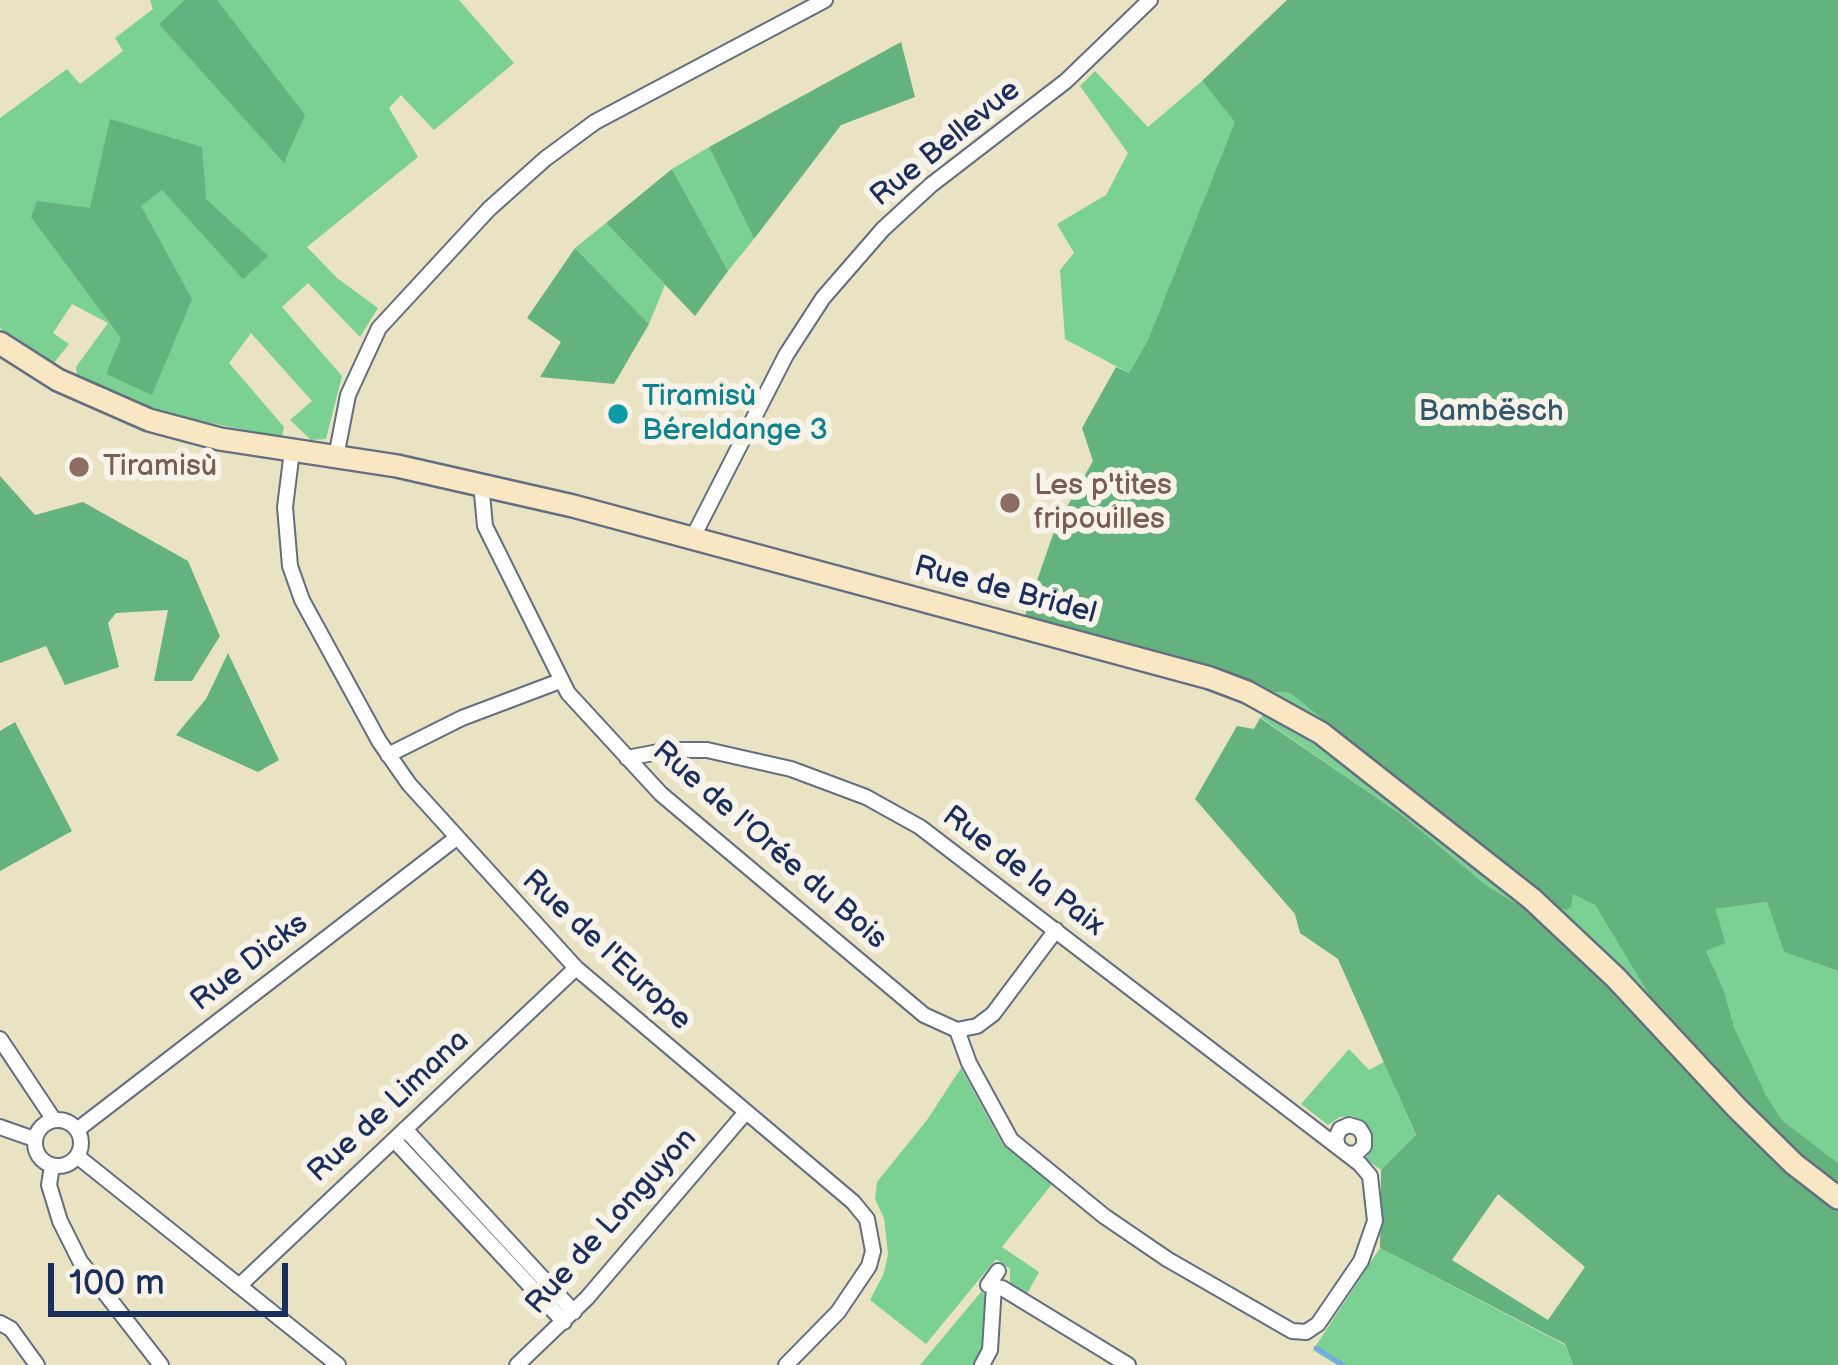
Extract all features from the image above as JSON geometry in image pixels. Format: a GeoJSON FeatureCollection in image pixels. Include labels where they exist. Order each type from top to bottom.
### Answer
{"type":"FeatureCollection","features":[{"type":"Feature","properties":{"kind":"main road","name":"Rue de Bridel"},"geometry":{"type":"LineString","coordinates":[[0,343],[58,380],[148,420],[220,440],[481,483],[693,537],[1210,678],[1281,709],[1321,733],[1532,899],[1616,978],[1794,1164],[1838,1198]]}},
{"type":"Feature","properties":{"kind":"street"},"geometry":{"type":"LineString","coordinates":[[336,457],[348,395],[379,328],[490,209],[545,159],[596,122],[825,0]]}},
{"type":"Feature","properties":{"kind":"street","name":"Rue Bellevue"},"geometry":{"type":"LineString","coordinates":[[693,537],[777,372],[823,298],[883,229],[931,185],[1066,81],[1150,0]]}},
{"type":"Feature","properties":{"kind":"street","name":"Rue de l'Europe"},"geometry":{"type":"LineString","coordinates":[[292,451],[285,507],[290,566],[302,600],[388,755],[455,839],[576,968],[854,1202],[867,1219],[873,1251],[863,1278],[838,1312],[786,1365]]}},
{"type":"Feature","properties":{"kind":"street","name":"Rue de l'Orée du Bois"},"geometry":{"type":"LineString","coordinates":[[481,483],[485,526],[560,681],[627,758],[661,794],[924,1015],[957,1030]]}},
{"type":"Feature","properties":{"kind":"street"},"geometry":{"type":"LineString","coordinates":[[388,755],[462,718],[560,681]]}},
{"type":"Feature","properties":{"kind":"street","name":"Rue de la Paix"},"geometry":{"type":"LineString","coordinates":[[627,758],[669,750],[706,750],[826,780],[920,827],[1343,1151],[1370,1176],[1375,1221],[1370,1243],[1318,1324],[1306,1332],[1292,1331],[1167,1259],[1104,1216],[1011,1140],[968,1063],[957,1030]]}},
{"type":"Feature","properties":{"kind":"street","name":"Rue Dicks"},"geometry":{"type":"LineString","coordinates":[[77,1130],[455,839]]}},
{"type":"Feature","properties":{"kind":"street"},"geometry":{"type":"LineString","coordinates":[[957,1030],[977,1026],[993,1013],[1055,930]]}},
{"type":"Feature","properties":{"kind":"street","name":"Rue de Limana"},"geometry":{"type":"LineString","coordinates":[[239,1286],[576,968]]}},
{"type":"Feature","properties":{"kind":"street"},"geometry":{"type":"LineString","coordinates":[[0,1039],[53,1120]]}},
{"type":"Feature","properties":{"kind":"street","name":"Rue de Longuyon"},"geometry":{"type":"LineString","coordinates":[[517,1365],[569,1317],[746,1112]]}},
{"type":"Feature","properties":{"kind":"street"},"geometry":{"type":"LineString","coordinates":[[53,1120],[77,1130],[81,1143],[77,1156],[66,1165],[41,1161],[34,1139],[41,1126],[53,1120]]}},
{"type":"Feature","properties":{"kind":"street"},"geometry":{"type":"LineString","coordinates":[[0,1127],[34,1139]]}},
{"type":"Feature","properties":{"kind":"street"},"geometry":{"type":"LineString","coordinates":[[399,1135],[569,1317]]}},
{"type":"Feature","properties":{"kind":"street"},"geometry":{"type":"LineString","coordinates":[[77,1156],[338,1365]]}},
{"type":"Feature","properties":{"kind":"street"},"geometry":{"type":"LineString","coordinates":[[52,1166],[49,1185],[80,1261],[161,1365]]}},
{"type":"Feature","properties":{"kind":"street"},"geometry":{"type":"LineString","coordinates":[[982,1365],[990,1350],[996,1278],[1128,1365]]}},
{"type":"Feature","properties":{"kind":"street"},"geometry":{"type":"LineString","coordinates":[[0,1323],[11,1329],[37,1365]]}},
{"type":"Feature","properties":{"kind":"green space"},"geometry":{"type":"Polygon","coordinates":[[[150,0],[459,0],[514,63],[434,130],[401,95],[389,108],[418,157],[307,247],[337,278],[378,308],[360,337],[308,283],[282,307],[342,376],[326,439],[311,440],[290,420],[312,401],[251,333],[229,363],[284,427],[282,437],[190,419],[77,376],[76,367],[108,323],[72,304],[53,333],[69,344],[53,364],[0,328],[0,118],[67,69],[80,84],[123,51],[115,38],[153,9],[150,0]]]}},
{"type":"Feature","properties":{"kind":"green space"},"geometry":{"type":"Polygon","coordinates":[[[185,0],[217,0],[305,115],[284,163],[159,24],[185,0]]]}},
{"type":"Feature","properties":{"kind":"green space","name":"Bambësch"},"geometry":{"type":"Polygon","coordinates":[[[1287,0],[1838,0],[1838,971],[1784,952],[1767,902],[1715,909],[1726,943],[1706,951],[1766,1095],[1782,1120],[1838,1163],[1838,1186],[1745,1103],[1653,1001],[1595,905],[1573,894],[1571,907],[1556,907],[1290,693],[1273,692],[1024,618],[1056,526],[1093,461],[1082,428],[1116,367],[1129,373],[1148,340],[1235,122],[1202,81],[1287,0]]]}},
{"type":"Feature","properties":{"kind":"green space"},"geometry":{"type":"Polygon","coordinates":[[[901,42],[915,97],[841,125],[754,239],[709,147],[901,42]]]}},
{"type":"Feature","properties":{"kind":"green space"},"geometry":{"type":"Polygon","coordinates":[[[1095,71],[1148,127],[1202,81],[1236,122],[1148,340],[1129,373],[1065,339],[1060,270],[1074,253],[1057,224],[1106,195],[1128,153],[1080,86],[1095,71]]]}},
{"type":"Feature","properties":{"kind":"green space"},"geometry":{"type":"Polygon","coordinates":[[[110,119],[202,147],[206,199],[268,256],[243,279],[162,190],[141,206],[192,299],[152,395],[106,374],[121,338],[31,217],[37,201],[90,208],[110,119]]]}},
{"type":"Feature","properties":{"kind":"green space"},"geometry":{"type":"Polygon","coordinates":[[[709,147],[754,239],[728,271],[672,169],[709,147]]]}},
{"type":"Feature","properties":{"kind":"green space"},"geometry":{"type":"Polygon","coordinates":[[[672,169],[728,271],[695,316],[606,223],[672,169]]]}},
{"type":"Feature","properties":{"kind":"green space"},"geometry":{"type":"Polygon","coordinates":[[[606,223],[665,285],[649,324],[575,248],[606,223]]]}},
{"type":"Feature","properties":{"kind":"green space"},"geometry":{"type":"Polygon","coordinates":[[[575,248],[649,324],[614,384],[540,377],[561,342],[527,318],[575,248]]]}},
{"type":"Feature","properties":{"kind":"green space"},"geometry":{"type":"Polygon","coordinates":[[[0,476],[35,515],[83,502],[188,561],[220,636],[192,681],[154,681],[168,610],[116,613],[108,623],[119,667],[65,685],[46,646],[0,663],[0,476]]]}},
{"type":"Feature","properties":{"kind":"green space"},"geometry":{"type":"Polygon","coordinates":[[[228,653],[279,760],[258,772],[176,735],[206,699],[228,653]]]}},
{"type":"Feature","properties":{"kind":"green space"},"geometry":{"type":"Polygon","coordinates":[[[1273,692],[1290,693],[1556,907],[1572,893],[1595,905],[1654,1001],[1838,1186],[1838,1211],[1729,1116],[1593,971],[1524,908],[1486,885],[1402,815],[1261,718],[1273,692]]]}},
{"type":"Feature","properties":{"kind":"green space"},"geometry":{"type":"Polygon","coordinates":[[[1260,718],[1402,815],[1486,885],[1524,908],[1593,971],[1729,1116],[1838,1211],[1838,1365],[1573,1365],[1565,1344],[1380,1248],[1381,1170],[1416,1135],[1338,959],[1300,933],[1295,914],[1195,799],[1237,726],[1254,729],[1260,718]],[[1498,1194],[1452,1260],[1548,1320],[1585,1267],[1498,1194]]]}},
{"type":"Feature","properties":{"kind":"green space"},"geometry":{"type":"Polygon","coordinates":[[[15,722],[72,831],[0,871],[0,731],[15,722]]]}},
{"type":"Feature","properties":{"kind":"green space"},"geometry":{"type":"Polygon","coordinates":[[[1767,902],[1784,952],[1838,971],[1838,1163],[1782,1120],[1766,1095],[1706,951],[1726,942],[1714,909],[1767,902]]]}},
{"type":"Feature","properties":{"kind":"green space"},"geometry":{"type":"Polygon","coordinates":[[[1349,1049],[1369,1070],[1384,1062],[1416,1136],[1381,1170],[1366,1159],[1373,1139],[1364,1121],[1340,1117],[1328,1125],[1301,1104],[1349,1049]]]}},
{"type":"Feature","properties":{"kind":"green space"},"geometry":{"type":"Polygon","coordinates":[[[961,1068],[1003,1145],[1052,1184],[1002,1247],[1039,1272],[1027,1294],[1010,1283],[1010,1269],[996,1259],[926,1344],[870,1300],[888,1254],[884,1218],[875,1199],[877,1182],[961,1068]]]}},
{"type":"Feature","properties":{"kind":"green space"},"geometry":{"type":"Polygon","coordinates":[[[1380,1248],[1565,1345],[1573,1365],[1337,1365],[1313,1350],[1380,1248]]]}},
{"type":"Feature","properties":{"kind":"green space"},"geometry":{"type":"Polygon","coordinates":[[[981,1292],[987,1296],[983,1349],[974,1365],[920,1365],[981,1292]]]}},
{"type":"Feature","properties":{"kind":"waterway"},"geometry":{"type":"LineString","coordinates":[[1316,1348],[1343,1365]]}},
{"type":"Feature","properties":{"kind":"place","name":"Tiramisù Béreldange 3"},"geometry":{"type":"Point","coordinates":[618,414]}},
{"type":"Feature","properties":{"kind":"place","name":"Tiramisù"},"geometry":{"type":"Point","coordinates":[79,467]}},
{"type":"Feature","properties":{"kind":"place","name":"Les p'tites fripouilles"},"geometry":{"type":"Point","coordinates":[1010,503]}}]}
